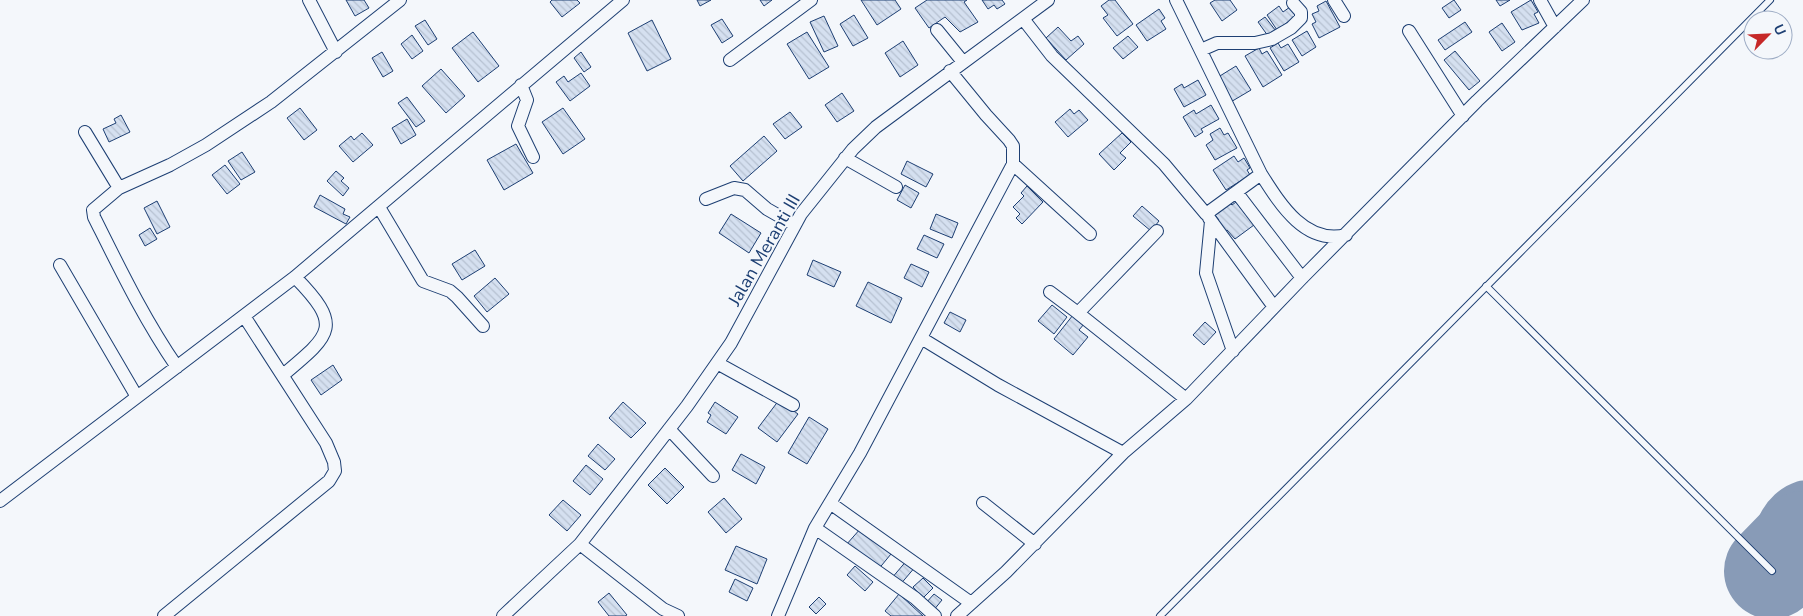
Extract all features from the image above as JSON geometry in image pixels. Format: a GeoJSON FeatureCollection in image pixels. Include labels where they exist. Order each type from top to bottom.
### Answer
{"type":"FeatureCollection","features":[{"type":"Feature","properties":{"kind":"street"},"geometry":{"type":"LineString","coordinates":[[309,0],[336,52]]}},
{"type":"Feature","properties":{"kind":"street"},"geometry":{"type":"LineString","coordinates":[[177,367],[140,307],[92,214],[93,210],[106,196],[119,188],[206,145],[271,102],[400,0]]}},
{"type":"Feature","properties":{"kind":"street"},"geometry":{"type":"LineString","coordinates":[[0,501],[295,277],[623,0]]}},
{"type":"Feature","properties":{"kind":"street"},"geometry":{"type":"LineString","coordinates":[[730,60],[811,0]]}},
{"type":"Feature","properties":{"kind":"street","name":"Jalan Meranti III"},"geometry":{"type":"LineString","coordinates":[[503,616],[580,544],[669,429],[731,343],[795,225],[862,138],[950,71],[1024,20],[1048,0]]}},
{"type":"Feature","properties":{"kind":"street"},"geometry":{"type":"LineString","coordinates":[[1176,0],[1261,174],[1281,204],[1316,234],[1330,238],[1346,235]]}},
{"type":"Feature","properties":{"kind":"street"},"geometry":{"type":"LineString","coordinates":[[1334,0],[1344,16]]}},
{"type":"Feature","properties":{"kind":"street"},"geometry":{"type":"LineString","coordinates":[[1540,0],[1555,27]]}},
{"type":"Feature","properties":{"kind":"street"},"geometry":{"type":"LineString","coordinates":[[956,616],[1035,544],[1123,453],[1186,399],[1302,278],[1463,116],[1583,0]]}},
{"type":"Feature","properties":{"kind":"street"},"geometry":{"type":"LineString","coordinates":[[1201,50],[1216,43],[1255,43],[1272,39],[1291,28],[1302,18],[1301,12],[1292,1]]}},
{"type":"Feature","properties":{"kind":"street"},"geometry":{"type":"LineString","coordinates":[[1024,20],[1052,56],[1164,164],[1209,218],[1274,307]]}},
{"type":"Feature","properties":{"kind":"street"},"geometry":{"type":"LineString","coordinates":[[937,30],[963,62]]}},
{"type":"Feature","properties":{"kind":"street"},"geometry":{"type":"LineString","coordinates":[[1409,31],[1463,116]]}},
{"type":"Feature","properties":{"kind":"street"},"geometry":{"type":"LineString","coordinates":[[778,616],[815,528],[860,453],[1013,164],[1013,146],[1009,140],[950,71]]}},
{"type":"Feature","properties":{"kind":"street"},"geometry":{"type":"LineString","coordinates":[[521,85],[527,100],[518,126],[534,156]]}},
{"type":"Feature","properties":{"kind":"street"},"geometry":{"type":"LineString","coordinates":[[85,132],[119,188]]}},
{"type":"Feature","properties":{"kind":"street"},"geometry":{"type":"LineString","coordinates":[[845,158],[896,187]]}},
{"type":"Feature","properties":{"kind":"street"},"geometry":{"type":"LineString","coordinates":[[1013,164],[1090,234]]}},
{"type":"Feature","properties":{"kind":"street"},"geometry":{"type":"LineString","coordinates":[[1233,351],[1206,273],[1209,218],[1236,193],[1261,174]]}},
{"type":"Feature","properties":{"kind":"street"},"geometry":{"type":"LineString","coordinates":[[706,199],[734,188],[745,190],[767,209],[795,225]]}},
{"type":"Feature","properties":{"kind":"street"},"geometry":{"type":"LineString","coordinates":[[1236,193],[1302,278]]}},
{"type":"Feature","properties":{"kind":"street"},"geometry":{"type":"LineString","coordinates":[[379,207],[423,281],[450,291],[483,326]]}},
{"type":"Feature","properties":{"kind":"street"},"geometry":{"type":"LineString","coordinates":[[1078,313],[1157,231]]}},
{"type":"Feature","properties":{"kind":"street"},"geometry":{"type":"LineString","coordinates":[[60,266],[138,397]]}},
{"type":"Feature","properties":{"kind":"street"},"geometry":{"type":"LineString","coordinates":[[283,375],[319,341],[325,333],[327,320],[322,307],[295,277]]}},
{"type":"Feature","properties":{"kind":"street"},"geometry":{"type":"LineString","coordinates":[[1050,292],[1186,399]]}},
{"type":"Feature","properties":{"kind":"street"},"geometry":{"type":"LineString","coordinates":[[164,616],[329,481],[335,471],[334,462],[326,444],[244,316]]}},
{"type":"Feature","properties":{"kind":"street"},"geometry":{"type":"LineString","coordinates":[[921,338],[998,385],[1123,453]]}},
{"type":"Feature","properties":{"kind":"street"},"geometry":{"type":"LineString","coordinates":[[717,363],[793,405]]}},
{"type":"Feature","properties":{"kind":"street"},"geometry":{"type":"LineString","coordinates":[[669,429],[713,476]]}},
{"type":"Feature","properties":{"kind":"street"},"geometry":{"type":"LineString","coordinates":[[830,502],[971,603]]}},
{"type":"Feature","properties":{"kind":"street"},"geometry":{"type":"LineString","coordinates":[[983,503],[1035,544]]}},
{"type":"Feature","properties":{"kind":"street"},"geometry":{"type":"LineString","coordinates":[[815,528],[915,598],[935,616]]}},
{"type":"Feature","properties":{"kind":"street"},"geometry":{"type":"LineString","coordinates":[[580,544],[662,613],[678,616]]}},
{"type":"Feature","properties":{"kind":"lane"},"geometry":{"type":"LineString","coordinates":[[1160,616],[1770,0]]}},
{"type":"Feature","properties":{"kind":"lane"},"geometry":{"type":"LineString","coordinates":[[1486,286],[1772,571]]}},
{"type":"Feature","properties":{"kind":"building"},"geometry":{"type":"Polygon","coordinates":[[[346,0],[364,0],[369,8],[355,16],[346,0]]]}},
{"type":"Feature","properties":{"kind":"building"},"geometry":{"type":"Polygon","coordinates":[[[552,0],[577,0],[580,3],[562,17],[550,2],[552,0]]]}},
{"type":"Feature","properties":{"kind":"building"},"geometry":{"type":"Polygon","coordinates":[[[697,0],[711,0],[700,6],[697,0]]]}},
{"type":"Feature","properties":{"kind":"building"},"geometry":{"type":"Polygon","coordinates":[[[760,0],[772,0],[764,6],[760,0]]]}},
{"type":"Feature","properties":{"kind":"building"},"geometry":{"type":"Polygon","coordinates":[[[861,0],[895,0],[901,9],[877,25],[861,0]]]}},
{"type":"Feature","properties":{"kind":"building"},"geometry":{"type":"Polygon","coordinates":[[[927,0],[967,0],[964,2],[978,22],[960,32],[945,17],[929,28],[915,8],[927,0]]]}},
{"type":"Feature","properties":{"kind":"building"},"geometry":{"type":"Polygon","coordinates":[[[982,0],[1002,0],[1005,4],[997,9],[994,5],[988,9],[982,0]]]}},
{"type":"Feature","properties":{"kind":"building"},"geometry":{"type":"Polygon","coordinates":[[[1109,0],[1115,0],[1133,24],[1117,36],[1103,18],[1108,15],[1101,6],[1109,0]]]}},
{"type":"Feature","properties":{"kind":"building"},"geometry":{"type":"Polygon","coordinates":[[[1215,0],[1230,0],[1237,10],[1222,21],[1210,3],[1215,0]]]}},
{"type":"Feature","properties":{"kind":"building"},"geometry":{"type":"Polygon","coordinates":[[[1454,0],[1461,10],[1449,18],[1442,8],[1454,0]]]}},
{"type":"Feature","properties":{"kind":"building"},"geometry":{"type":"Polygon","coordinates":[[[1496,0],[1510,0],[1500,6],[1496,0]]]}},
{"type":"Feature","properties":{"kind":"building"},"geometry":{"type":"Polygon","coordinates":[[[1531,0],[1538,12],[1534,14],[1539,23],[1522,30],[1511,12],[1531,0]]]}},
{"type":"Feature","properties":{"kind":"building"},"geometry":{"type":"Polygon","coordinates":[[[1326,1],[1340,27],[1319,38],[1312,24],[1316,22],[1312,14],[1319,11],[1317,6],[1326,1]]]}},
{"type":"Feature","properties":{"kind":"building"},"geometry":{"type":"Polygon","coordinates":[[[1279,6],[1283,12],[1290,7],[1296,16],[1277,30],[1267,15],[1279,6]]]}},
{"type":"Feature","properties":{"kind":"building"},"geometry":{"type":"Polygon","coordinates":[[[1159,9],[1165,18],[1161,21],[1166,29],[1147,41],[1136,25],[1159,9]]]}},
{"type":"Feature","properties":{"kind":"building"},"geometry":{"type":"Polygon","coordinates":[[[854,15],[868,38],[853,46],[840,24],[854,15]]]}},
{"type":"Feature","properties":{"kind":"building"},"geometry":{"type":"Polygon","coordinates":[[[824,16],[838,46],[824,52],[810,22],[824,16]]]}},
{"type":"Feature","properties":{"kind":"building"},"geometry":{"type":"Polygon","coordinates":[[[1265,17],[1276,31],[1268,36],[1258,22],[1265,17]]]}},
{"type":"Feature","properties":{"kind":"building"},"geometry":{"type":"Polygon","coordinates":[[[722,19],[733,36],[722,43],[711,25],[722,19]]]}},
{"type":"Feature","properties":{"kind":"building"},"geometry":{"type":"Polygon","coordinates":[[[425,20],[437,39],[428,45],[415,26],[425,20]]]}},
{"type":"Feature","properties":{"kind":"building"},"geometry":{"type":"Polygon","coordinates":[[[652,20],[671,59],[647,71],[628,33],[652,20]]]}},
{"type":"Feature","properties":{"kind":"building"},"geometry":{"type":"Polygon","coordinates":[[[1465,22],[1472,32],[1445,50],[1438,40],[1465,22]]]}},
{"type":"Feature","properties":{"kind":"building"},"geometry":{"type":"Polygon","coordinates":[[[1502,23],[1515,42],[1502,51],[1489,32],[1502,23]]]}},
{"type":"Feature","properties":{"kind":"building"},"geometry":{"type":"Polygon","coordinates":[[[1058,27],[1071,41],[1078,36],[1084,44],[1066,60],[1046,38],[1058,27]]]}},
{"type":"Feature","properties":{"kind":"building"},"geometry":{"type":"Polygon","coordinates":[[[1307,31],[1316,47],[1302,56],[1292,40],[1307,31]]]}},
{"type":"Feature","properties":{"kind":"building"},"geometry":{"type":"Polygon","coordinates":[[[473,32],[499,66],[478,82],[452,48],[473,32]]]}},
{"type":"Feature","properties":{"kind":"building"},"geometry":{"type":"Polygon","coordinates":[[[807,32],[829,67],[809,79],[787,44],[807,32]]]}},
{"type":"Feature","properties":{"kind":"building"},"geometry":{"type":"Polygon","coordinates":[[[412,35],[423,51],[412,59],[401,44],[412,35]]]}},
{"type":"Feature","properties":{"kind":"building"},"geometry":{"type":"Polygon","coordinates":[[[1128,36],[1138,47],[1123,59],[1113,48],[1128,36]]]}},
{"type":"Feature","properties":{"kind":"building"},"geometry":{"type":"Polygon","coordinates":[[[903,41],[918,65],[900,77],[885,53],[903,41]]]}},
{"type":"Feature","properties":{"kind":"building"},"geometry":{"type":"Polygon","coordinates":[[[1278,43],[1281,48],[1288,44],[1299,62],[1284,71],[1270,48],[1278,43]]]}},
{"type":"Feature","properties":{"kind":"building"},"geometry":{"type":"Polygon","coordinates":[[[1259,48],[1262,54],[1267,51],[1282,75],[1263,87],[1245,56],[1259,48]]]}},
{"type":"Feature","properties":{"kind":"building"},"geometry":{"type":"Polygon","coordinates":[[[1455,51],[1480,81],[1469,90],[1444,60],[1455,51]]]}},
{"type":"Feature","properties":{"kind":"building"},"geometry":{"type":"Polygon","coordinates":[[[382,52],[393,71],[383,77],[372,58],[382,52]]]}},
{"type":"Feature","properties":{"kind":"building"},"geometry":{"type":"Polygon","coordinates":[[[581,52],[591,67],[584,72],[574,58],[581,52]]]}},
{"type":"Feature","properties":{"kind":"building"},"geometry":{"type":"Polygon","coordinates":[[[1236,66],[1251,90],[1229,103],[1215,79],[1236,66]]]}},
{"type":"Feature","properties":{"kind":"building"},"geometry":{"type":"Polygon","coordinates":[[[441,69],[465,96],[446,113],[422,86],[441,69]]]}},
{"type":"Feature","properties":{"kind":"building"},"geometry":{"type":"Polygon","coordinates":[[[581,73],[590,86],[570,101],[556,82],[564,76],[568,82],[581,73]]]}},
{"type":"Feature","properties":{"kind":"building"},"geometry":{"type":"Polygon","coordinates":[[[1198,80],[1206,95],[1184,107],[1174,89],[1182,84],[1184,88],[1198,80]]]}},
{"type":"Feature","properties":{"kind":"building"},"geometry":{"type":"Polygon","coordinates":[[[842,93],[854,111],[837,122],[825,105],[842,93]]]}},
{"type":"Feature","properties":{"kind":"building"},"geometry":{"type":"Polygon","coordinates":[[[407,97],[425,121],[416,127],[398,103],[407,97]]]}},
{"type":"Feature","properties":{"kind":"building"},"geometry":{"type":"Polygon","coordinates":[[[1211,105],[1219,119],[1201,129],[1203,132],[1195,137],[1183,117],[1194,110],[1196,114],[1211,105]]]}},
{"type":"Feature","properties":{"kind":"building"},"geometry":{"type":"Polygon","coordinates":[[[300,108],[317,130],[304,140],[287,118],[300,108]]]}},
{"type":"Feature","properties":{"kind":"building"},"geometry":{"type":"Polygon","coordinates":[[[563,108],[585,139],[563,154],[542,122],[563,108]]]}},
{"type":"Feature","properties":{"kind":"building"},"geometry":{"type":"Polygon","coordinates":[[[1070,109],[1074,114],[1079,110],[1088,120],[1068,137],[1055,122],[1070,109]]]}},
{"type":"Feature","properties":{"kind":"building"},"geometry":{"type":"Polygon","coordinates":[[[790,112],[802,127],[785,139],[773,124],[790,112]]]}},
{"type":"Feature","properties":{"kind":"building"},"geometry":{"type":"Polygon","coordinates":[[[121,115],[130,132],[109,142],[103,129],[116,123],[114,119],[121,115]]]}},
{"type":"Feature","properties":{"kind":"building"},"geometry":{"type":"Polygon","coordinates":[[[407,119],[416,135],[401,144],[392,128],[407,119]]]}},
{"type":"Feature","properties":{"kind":"building"},"geometry":{"type":"Polygon","coordinates":[[[1220,128],[1224,135],[1228,133],[1237,148],[1215,160],[1206,145],[1213,140],[1210,134],[1220,128]]]}},
{"type":"Feature","properties":{"kind":"building"},"geometry":{"type":"Polygon","coordinates":[[[362,133],[373,145],[353,162],[339,146],[351,136],[354,140],[362,133]]]}},
{"type":"Feature","properties":{"kind":"building"},"geometry":{"type":"Polygon","coordinates":[[[1122,133],[1131,142],[1120,153],[1126,158],[1114,170],[1099,154],[1122,133]]]}},
{"type":"Feature","properties":{"kind":"building"},"geometry":{"type":"Polygon","coordinates":[[[764,136],[777,151],[743,181],[730,166],[764,136]]]}},
{"type":"Feature","properties":{"kind":"building"},"geometry":{"type":"Polygon","coordinates":[[[516,144],[533,173],[504,190],[487,160],[516,144]]]}},
{"type":"Feature","properties":{"kind":"building"},"geometry":{"type":"Polygon","coordinates":[[[242,152],[255,172],[241,180],[228,161],[242,152]]]}},
{"type":"Feature","properties":{"kind":"building"},"geometry":{"type":"Polygon","coordinates":[[[1234,156],[1238,162],[1244,158],[1250,168],[1247,170],[1250,175],[1226,190],[1213,170],[1234,156]]]}},
{"type":"Feature","properties":{"kind":"building"},"geometry":{"type":"Polygon","coordinates":[[[907,161],[933,174],[926,187],[901,174],[907,161]]]}},
{"type":"Feature","properties":{"kind":"building"},"geometry":{"type":"Polygon","coordinates":[[[225,165],[240,184],[227,194],[212,175],[225,165]]]}},
{"type":"Feature","properties":{"kind":"building"},"geometry":{"type":"Polygon","coordinates":[[[336,171],[344,178],[341,181],[349,188],[343,196],[327,181],[336,171]]]}},
{"type":"Feature","properties":{"kind":"building"},"geometry":{"type":"Polygon","coordinates":[[[905,185],[919,193],[911,208],[897,200],[905,185]]]}},
{"type":"Feature","properties":{"kind":"building"},"geometry":{"type":"Polygon","coordinates":[[[1027,186],[1043,202],[1022,224],[1016,218],[1020,214],[1013,207],[1024,196],[1021,193],[1027,186]]]}},
{"type":"Feature","properties":{"kind":"building"},"geometry":{"type":"Polygon","coordinates":[[[320,195],[345,209],[343,214],[350,217],[346,224],[314,207],[320,195]]]}},
{"type":"Feature","properties":{"kind":"building"},"geometry":{"type":"Polygon","coordinates":[[[157,201],[170,227],[157,234],[144,208],[157,201]]]}},
{"type":"Feature","properties":{"kind":"building"},"geometry":{"type":"Polygon","coordinates":[[[1236,202],[1254,225],[1235,239],[1227,230],[1223,233],[1215,223],[1219,220],[1215,215],[1230,203],[1232,205],[1236,202]]]}},
{"type":"Feature","properties":{"kind":"building"},"geometry":{"type":"Polygon","coordinates":[[[1142,206],[1159,221],[1151,231],[1133,216],[1142,206]]]}},
{"type":"Feature","properties":{"kind":"building"},"geometry":{"type":"Polygon","coordinates":[[[731,214],[761,233],[749,253],[719,233],[731,214]]]}},
{"type":"Feature","properties":{"kind":"building"},"geometry":{"type":"Polygon","coordinates":[[[936,214],[958,223],[952,238],[930,229],[936,214]]]}},
{"type":"Feature","properties":{"kind":"building"},"geometry":{"type":"Polygon","coordinates":[[[150,228],[157,239],[145,246],[139,235],[150,228]]]}},
{"type":"Feature","properties":{"kind":"building"},"geometry":{"type":"Polygon","coordinates":[[[924,235],[944,244],[937,258],[917,249],[924,235]]]}},
{"type":"Feature","properties":{"kind":"building"},"geometry":{"type":"Polygon","coordinates":[[[475,250],[485,266],[462,280],[452,264],[475,250]]]}},
{"type":"Feature","properties":{"kind":"building"},"geometry":{"type":"Polygon","coordinates":[[[813,260],[841,272],[834,287],[807,275],[813,260]]]}},
{"type":"Feature","properties":{"kind":"building"},"geometry":{"type":"Polygon","coordinates":[[[911,264],[929,272],[922,287],[904,278],[911,264]]]}},
{"type":"Feature","properties":{"kind":"building"},"geometry":{"type":"Polygon","coordinates":[[[495,278],[509,294],[487,312],[474,296],[495,278]]]}},
{"type":"Feature","properties":{"kind":"building"},"geometry":{"type":"Polygon","coordinates":[[[868,282],[902,298],[891,323],[856,306],[868,282]]]}},
{"type":"Feature","properties":{"kind":"building"},"geometry":{"type":"Polygon","coordinates":[[[1052,305],[1067,317],[1054,334],[1038,321],[1052,305]]]}},
{"type":"Feature","properties":{"kind":"building"},"geometry":{"type":"Polygon","coordinates":[[[950,312],[966,320],[960,332],[944,323],[950,312]]]}},
{"type":"Feature","properties":{"kind":"building"},"geometry":{"type":"Polygon","coordinates":[[[1073,315],[1084,324],[1079,330],[1088,337],[1073,355],[1054,339],[1073,315]]]}},
{"type":"Feature","properties":{"kind":"building"},"geometry":{"type":"Polygon","coordinates":[[[1205,322],[1216,332],[1204,345],[1193,335],[1205,322]]]}},
{"type":"Feature","properties":{"kind":"building"},"geometry":{"type":"Polygon","coordinates":[[[333,365],[342,380],[321,395],[311,380],[333,365]]]}},
{"type":"Feature","properties":{"kind":"building"},"geometry":{"type":"Polygon","coordinates":[[[779,400],[798,414],[777,442],[758,428],[779,400]]]}},
{"type":"Feature","properties":{"kind":"building"},"geometry":{"type":"Polygon","coordinates":[[[623,402],[646,423],[631,438],[609,418],[623,402]]]}},
{"type":"Feature","properties":{"kind":"building"},"geometry":{"type":"Polygon","coordinates":[[[715,402],[738,417],[726,434],[707,422],[711,415],[708,413],[715,402]]]}},
{"type":"Feature","properties":{"kind":"building"},"geometry":{"type":"Polygon","coordinates":[[[809,417],[828,429],[807,464],[788,453],[809,417]]]}},
{"type":"Feature","properties":{"kind":"building"},"geometry":{"type":"Polygon","coordinates":[[[598,444],[615,459],[605,470],[588,456],[598,444]]]}},
{"type":"Feature","properties":{"kind":"building"},"geometry":{"type":"Polygon","coordinates":[[[741,454],[765,467],[756,484],[732,470],[741,454]]]}},
{"type":"Feature","properties":{"kind":"building"},"geometry":{"type":"Polygon","coordinates":[[[586,465],[603,479],[590,495],[573,481],[586,465]]]}},
{"type":"Feature","properties":{"kind":"building"},"geometry":{"type":"Polygon","coordinates":[[[665,468],[684,487],[667,504],[648,485],[665,468]]]}},
{"type":"Feature","properties":{"kind":"building"},"geometry":{"type":"Polygon","coordinates":[[[724,498],[742,519],[726,533],[708,512],[724,498]]]}},
{"type":"Feature","properties":{"kind":"building"},"geometry":{"type":"Polygon","coordinates":[[[563,500],[581,515],[567,531],[549,515],[563,500]]]}},
{"type":"Feature","properties":{"kind":"building"},"geometry":{"type":"Polygon","coordinates":[[[861,528],[891,554],[877,571],[846,545],[861,528]]]}},
{"type":"Feature","properties":{"kind":"building"},"geometry":{"type":"Polygon","coordinates":[[[736,546],[767,559],[757,584],[725,570],[736,546]]]}},
{"type":"Feature","properties":{"kind":"building"},"geometry":{"type":"Polygon","coordinates":[[[908,559],[916,566],[899,586],[891,579],[908,559]]]}},
{"type":"Feature","properties":{"kind":"building"},"geometry":{"type":"Polygon","coordinates":[[[855,566],[873,582],[865,591],[847,575],[855,566]]]}},
{"type":"Feature","properties":{"kind":"building"},"geometry":{"type":"Polygon","coordinates":[[[923,578],[933,588],[923,598],[913,587],[923,578]]]}},
{"type":"Feature","properties":{"kind":"building"},"geometry":{"type":"Polygon","coordinates":[[[735,579],[753,588],[747,601],[729,592],[735,579]]]}},
{"type":"Feature","properties":{"kind":"building"},"geometry":{"type":"Polygon","coordinates":[[[609,593],[627,615],[609,616],[598,602],[609,593]]]}},
{"type":"Feature","properties":{"kind":"building"},"geometry":{"type":"Polygon","coordinates":[[[899,594],[923,616],[891,616],[885,611],[899,594]]]}},
{"type":"Feature","properties":{"kind":"building"},"geometry":{"type":"Polygon","coordinates":[[[934,594],[942,600],[933,611],[925,604],[934,594]]]}},
{"type":"Feature","properties":{"kind":"building"},"geometry":{"type":"Polygon","coordinates":[[[819,597],[826,604],[816,614],[809,607],[819,597]]]}},
{"type":"Feature","properties":{"kind":"taxiway"},"geometry":{"type":"LineString","coordinates":[[1803,500],[1788,509],[1782,516],[1777,523],[1773,541],[1779,561],[1788,569],[1803,576]]}},
{"type":"Feature","properties":{"kind":"runway"},"geometry":{"type":"LineString","coordinates":[[1772,571],[1803,539]]}}]}
